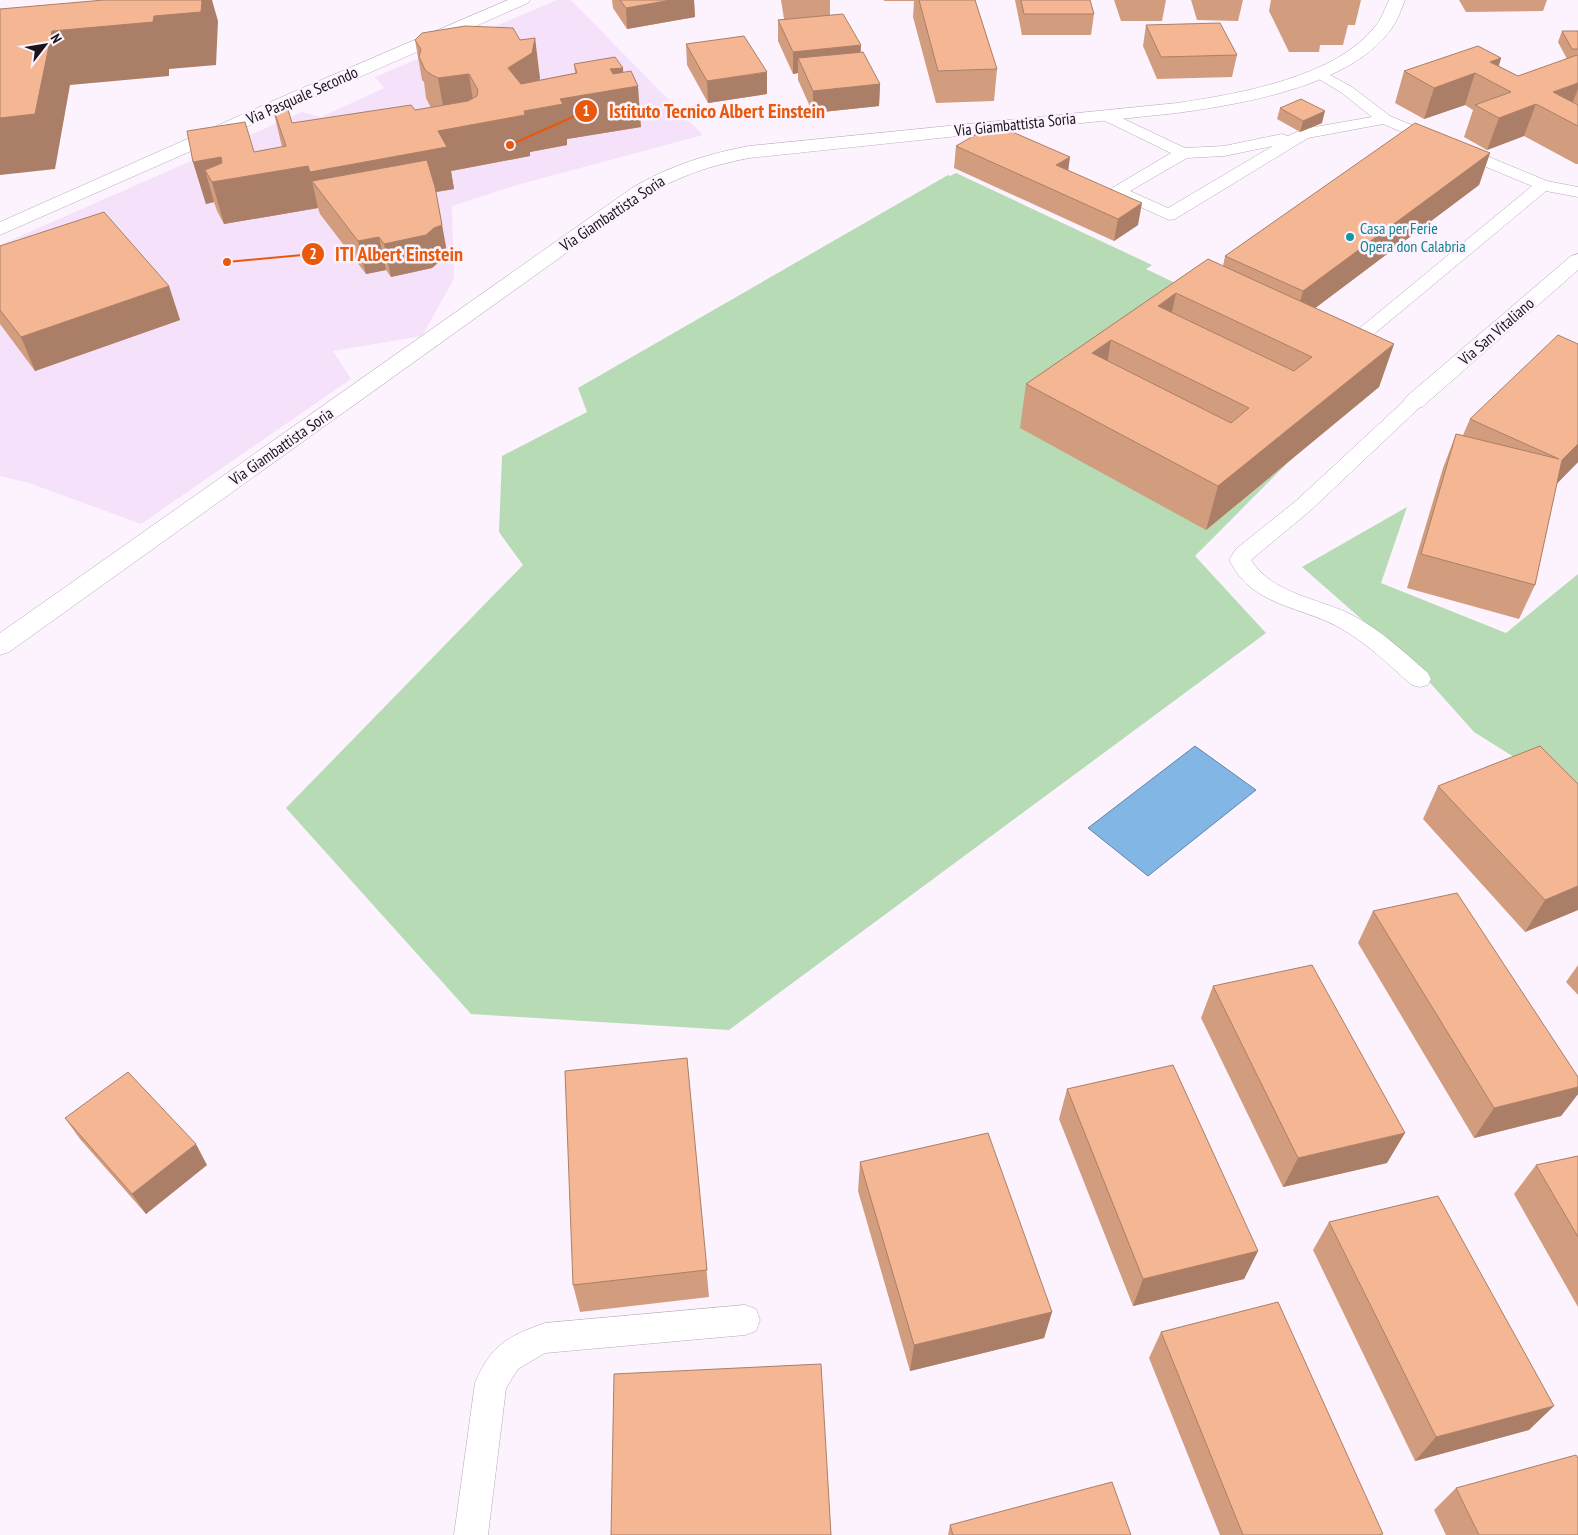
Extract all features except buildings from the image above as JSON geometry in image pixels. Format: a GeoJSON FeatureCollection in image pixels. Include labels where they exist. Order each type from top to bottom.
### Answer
{"type":"FeatureCollection","features":[{"type":"Feature","properties":{"kind":"street","name":"Via Pasquale Secondo"},"geometry":{"type":"LineString","coordinates":[[0,229],[522,0]]}},
{"type":"Feature","properties":{"kind":"street","name":"Via Giambattista Soria"},"geometry":{"type":"LineString","coordinates":[[0,646],[639,192],[663,178],[691,166],[749,152],[1222,102],[1272,89],[1319,73],[1350,56],[1372,40],[1389,22],[1397,0]]}},
{"type":"Feature","properties":{"kind":"street","name":"Via San Vitaliano"},"geometry":{"type":"LineString","coordinates":[[1414,402],[1578,260]]}},
{"type":"Feature","properties":{"kind":"lane"},"geometry":{"type":"LineString","coordinates":[[1319,73],[1347,90],[1385,119],[1543,185],[1578,192]]}},
{"type":"Feature","properties":{"kind":"lane"},"geometry":{"type":"LineString","coordinates":[[1104,115],[1184,153]]}},
{"type":"Feature","properties":{"kind":"lane"},"geometry":{"type":"LineString","coordinates":[[1303,134],[1169,215],[1118,190],[1184,153],[1243,148],[1303,134],[1385,119]]}},
{"type":"Feature","properties":{"kind":"lane"},"geometry":{"type":"LineString","coordinates":[[1350,344],[1543,185]]}},
{"type":"Feature","properties":{"kind":"lane"},"geometry":{"type":"LineString","coordinates":[[1414,402],[1304,505],[1244,554],[1240,560],[1244,569],[1264,588],[1346,621],[1367,634],[1420,679]]}},
{"type":"Feature","properties":{"kind":"lane"},"geometry":{"type":"LineString","coordinates":[[471,1535],[491,1382],[507,1358],[528,1344],[545,1338],[745,1320]]}},
{"type":"Feature","properties":{"kind":"shaded area"},"geometry":{"type":"Polygon","coordinates":[[[557,0],[571,0],[703,135],[517,185],[452,206],[454,279],[422,336],[333,351],[351,379],[141,524],[29,483],[0,476],[0,245],[302,112],[321,117],[384,88],[375,77],[557,0]]]}},
{"type":"Feature","properties":{"kind":"green space"},"geometry":{"type":"Polygon","coordinates":[[[956,173],[1152,265],[1146,269],[1373,377],[1195,556],[1266,633],[729,1030],[471,1014],[286,808],[523,565],[499,532],[502,456],[587,412],[578,388],[948,175],[956,173]]]}},
{"type":"Feature","properties":{"kind":"green space"},"geometry":{"type":"Polygon","coordinates":[[[1407,507],[1381,583],[1506,633],[1578,574],[1578,805],[1557,784],[1474,732],[1415,666],[1302,567],[1407,507]]]}},
{"type":"Feature","properties":{"kind":"water"},"geometry":{"type":"Polygon","coordinates":[[[1195,746],[1256,790],[1148,876],[1088,828],[1195,746]]]}},
{"type":"Feature","properties":{"kind":"place","name":"Istituto Tecnico Albert Einstein"},"geometry":{"type":"Point","coordinates":[510,145]}},
{"type":"Feature","properties":{"kind":"place","name":"Casa per Ferie Opera don Calabria"},"geometry":{"type":"Point","coordinates":[1350,237]}},
{"type":"Feature","properties":{"kind":"place","name":"ITI Albert Einstein"},"geometry":{"type":"Point","coordinates":[227,262]}}]}
